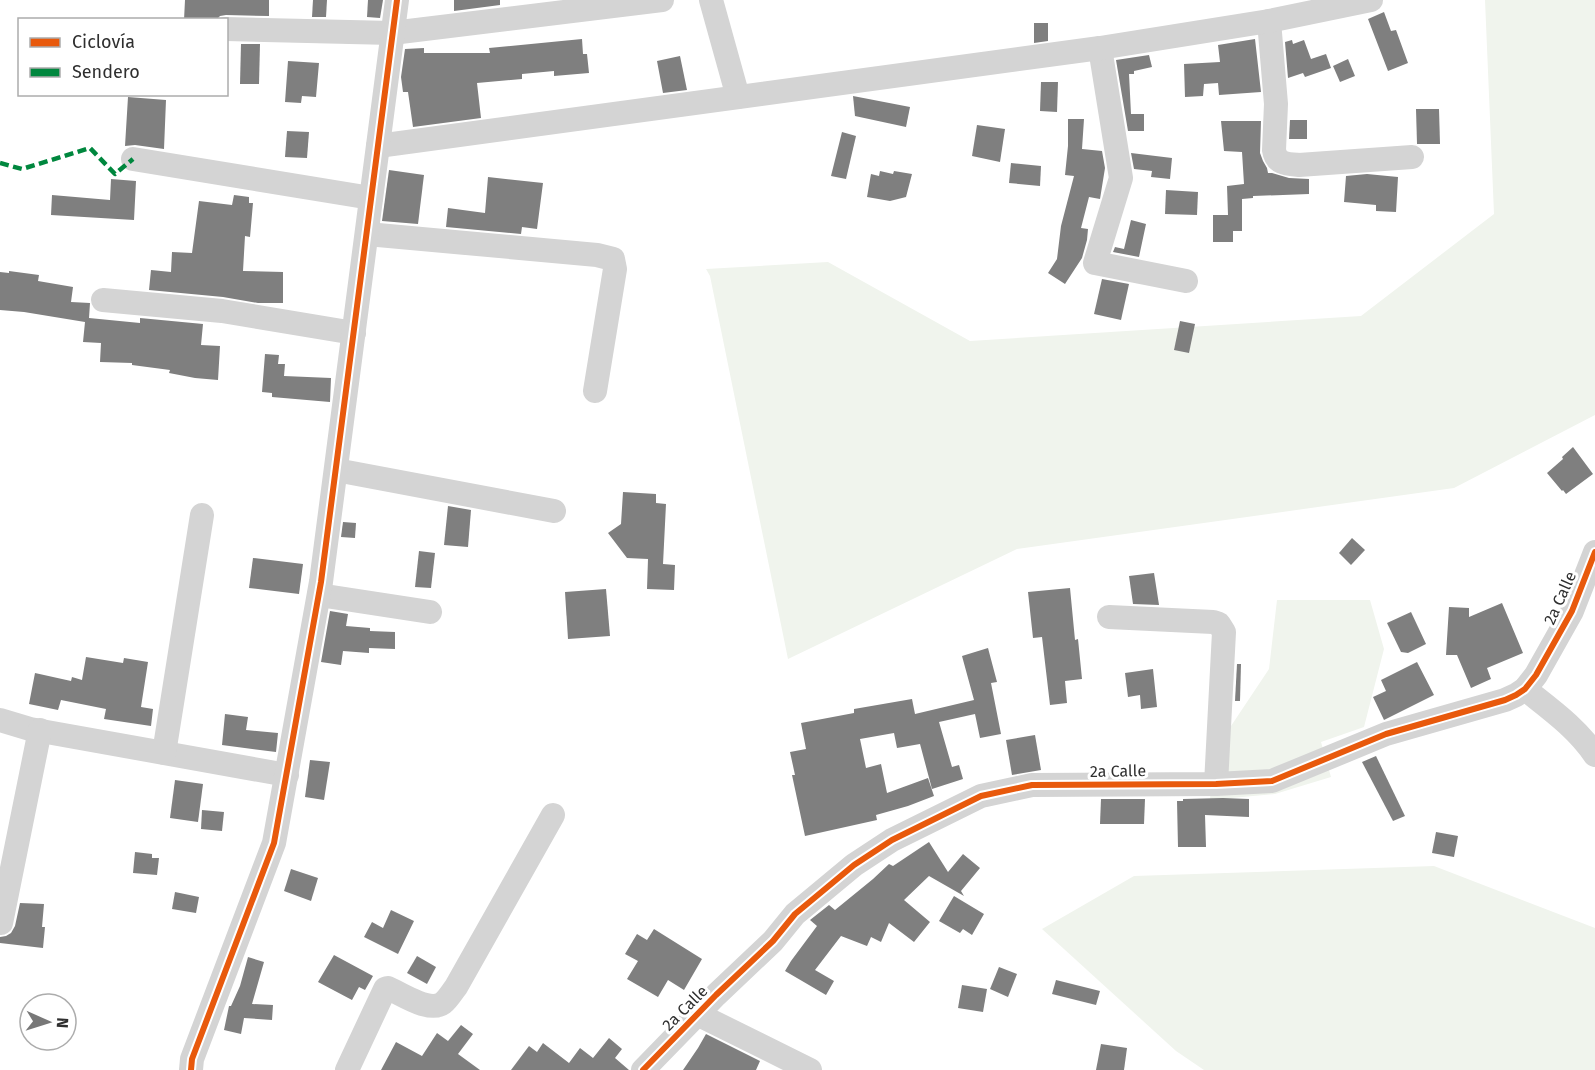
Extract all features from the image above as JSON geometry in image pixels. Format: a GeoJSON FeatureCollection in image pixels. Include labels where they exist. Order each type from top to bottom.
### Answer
{"type":"FeatureCollection","features":[{"type":"Feature","properties":{"kind":"street"},"geometry":{"type":"LineString","coordinates":[[191,1070],[192,1059],[274,843],[319,595],[397,0]]}},
{"type":"Feature","properties":{"kind":"street"},"geometry":{"type":"LineString","coordinates":[[228,29],[392,33],[524,8],[662,0]]}},
{"type":"Feature","properties":{"kind":"street"},"geometry":{"type":"LineString","coordinates":[[711,0],[738,97]]}},
{"type":"Feature","properties":{"kind":"street"},"geometry":{"type":"LineString","coordinates":[[378,146],[1100,48],[1269,21],[1371,0]]}},
{"type":"Feature","properties":{"kind":"street"},"geometry":{"type":"LineString","coordinates":[[1269,21],[1276,104],[1274,150],[1275,157],[1280,162],[1299,165],[1412,157]]}},
{"type":"Feature","properties":{"kind":"street"},"geometry":{"type":"LineString","coordinates":[[1100,48],[1121,178],[1095,263],[1186,281]]}},
{"type":"Feature","properties":{"kind":"street"},"geometry":{"type":"LineString","coordinates":[[133,159],[371,198]]}},
{"type":"Feature","properties":{"kind":"street"},"geometry":{"type":"LineString","coordinates":[[367,234],[597,255],[613,259],[615,269],[595,391]]}},
{"type":"Feature","properties":{"kind":"street"},"geometry":{"type":"LineString","coordinates":[[103,300],[222,311],[354,333]]}},
{"type":"Feature","properties":{"kind":"street"},"geometry":{"type":"LineString","coordinates":[[336,470],[554,512]]}},
{"type":"Feature","properties":{"kind":"street"},"geometry":{"type":"LineString","coordinates":[[164,753],[202,515]]}},
{"type":"Feature","properties":{"kind":"street","name":"2a Calle"},"geometry":{"type":"LineString","coordinates":[[643,1070],[773,941],[795,914],[854,865],[892,840],[981,796],[1032,786],[1216,784],[1272,781],[1386,734],[1516,695],[1525,689],[1536,675],[1572,612],[1595,552]]}},
{"type":"Feature","properties":{"kind":"street"},"geometry":{"type":"LineString","coordinates":[[319,595],[430,612]]}},
{"type":"Feature","properties":{"kind":"street"},"geometry":{"type":"LineString","coordinates":[[1109,617],[1219,624],[1224,632],[1216,784]]}},
{"type":"Feature","properties":{"kind":"street"},"geometry":{"type":"LineString","coordinates":[[1525,689],[1586,741],[1595,755]]}},
{"type":"Feature","properties":{"kind":"street"},"geometry":{"type":"LineString","coordinates":[[0,720],[40,730],[287,775]]}},
{"type":"Feature","properties":{"kind":"street"},"geometry":{"type":"LineString","coordinates":[[1,923],[40,730]]}},
{"type":"Feature","properties":{"kind":"street"},"geometry":{"type":"LineString","coordinates":[[347,1070],[385,988],[426,1006],[435,1006],[444,1002],[456,987],[553,815]]}},
{"type":"Feature","properties":{"kind":"street"},"geometry":{"type":"LineString","coordinates":[[697,1014],[810,1070]]}},
{"type":"Feature","properties":{"kind":"shaded area"},"geometry":{"type":"Polygon","coordinates":[[[1485,0],[1595,0],[1595,415],[1454,488],[1017,549],[788,659],[710,276],[706,269],[828,262],[970,341],[1361,316],[1494,214],[1485,0]]]}},
{"type":"Feature","properties":{"kind":"shaded area"},"geometry":{"type":"Polygon","coordinates":[[[1277,600],[1370,600],[1384,649],[1364,727],[1321,742],[1331,777],[1275,794],[1210,800],[1213,753],[1269,669],[1277,600]]]}},
{"type":"Feature","properties":{"kind":"shaded area"},"geometry":{"type":"Polygon","coordinates":[[[1434,866],[1595,928],[1595,1070],[1204,1070],[1176,1051],[1042,929],[1134,876],[1434,866]]]}},
{"type":"Feature","properties":{"kind":"building"},"geometry":{"type":"Polygon","coordinates":[[[185,0],[269,0],[269,16],[226,15],[218,18],[184,18],[185,0]]]}},
{"type":"Feature","properties":{"kind":"building"},"geometry":{"type":"Polygon","coordinates":[[[313,0],[327,0],[326,17],[312,17],[313,0]]]}},
{"type":"Feature","properties":{"kind":"building"},"geometry":{"type":"Polygon","coordinates":[[[368,0],[383,0],[380,18],[367,17],[368,0]]]}},
{"type":"Feature","properties":{"kind":"building"},"geometry":{"type":"Polygon","coordinates":[[[454,0],[500,0],[500,5],[454,11],[454,0]]]}},
{"type":"Feature","properties":{"kind":"building"},"geometry":{"type":"Polygon","coordinates":[[[1384,12],[1391,31],[1396,30],[1408,63],[1388,71],[1368,19],[1384,12]]]}},
{"type":"Feature","properties":{"kind":"building"},"geometry":{"type":"Polygon","coordinates":[[[1034,23],[1048,23],[1048,41],[1034,43],[1034,23]]]}},
{"type":"Feature","properties":{"kind":"building"},"geometry":{"type":"Polygon","coordinates":[[[582,39],[583,54],[587,54],[589,73],[554,76],[554,71],[522,74],[522,79],[477,83],[481,118],[413,127],[408,92],[403,92],[401,77],[405,49],[424,48],[424,53],[490,53],[489,48],[582,39]]]}},
{"type":"Feature","properties":{"kind":"building"},"geometry":{"type":"Polygon","coordinates":[[[1255,39],[1261,92],[1219,95],[1218,83],[1204,84],[1203,96],[1185,97],[1184,64],[1220,62],[1218,45],[1255,39]]]}},
{"type":"Feature","properties":{"kind":"building"},"geometry":{"type":"Polygon","coordinates":[[[1292,40],[1293,44],[1304,40],[1311,59],[1326,54],[1331,68],[1305,77],[1303,73],[1288,78],[1285,42],[1292,40]]]}},
{"type":"Feature","properties":{"kind":"building"},"geometry":{"type":"Polygon","coordinates":[[[241,44],[260,44],[259,84],[240,84],[241,44]]]}},
{"type":"Feature","properties":{"kind":"building"},"geometry":{"type":"Polygon","coordinates":[[[1149,55],[1152,67],[1129,74],[1131,114],[1144,114],[1144,131],[1128,131],[1116,60],[1149,55]]]}},
{"type":"Feature","properties":{"kind":"building"},"geometry":{"type":"Polygon","coordinates":[[[680,56],[687,90],[663,93],[657,61],[680,56]]]}},
{"type":"Feature","properties":{"kind":"building"},"geometry":{"type":"Polygon","coordinates":[[[1348,59],[1355,76],[1340,82],[1333,66],[1348,59]]]}},
{"type":"Feature","properties":{"kind":"building"},"geometry":{"type":"Polygon","coordinates":[[[288,61],[319,63],[316,97],[302,96],[301,103],[285,102],[288,61]]]}},
{"type":"Feature","properties":{"kind":"building"},"geometry":{"type":"Polygon","coordinates":[[[1041,82],[1058,82],[1057,112],[1040,111],[1041,82]]]}},
{"type":"Feature","properties":{"kind":"building"},"geometry":{"type":"Polygon","coordinates":[[[853,96],[910,107],[906,127],[855,116],[853,96]]]}},
{"type":"Feature","properties":{"kind":"building"},"geometry":{"type":"Polygon","coordinates":[[[128,97],[166,100],[164,149],[125,146],[128,97]]]}},
{"type":"Feature","properties":{"kind":"building"},"geometry":{"type":"Polygon","coordinates":[[[1416,109],[1439,109],[1440,144],[1417,144],[1416,109]]]}},
{"type":"Feature","properties":{"kind":"building"},"geometry":{"type":"Polygon","coordinates":[[[1068,119],[1084,119],[1082,149],[1102,151],[1105,168],[1100,199],[1089,197],[1081,228],[1088,229],[1082,258],[1065,284],[1048,273],[1057,259],[1061,226],[1074,176],[1065,175],[1068,119]]]}},
{"type":"Feature","properties":{"kind":"building"},"geometry":{"type":"Polygon","coordinates":[[[1290,120],[1307,120],[1307,139],[1289,139],[1290,120]]]}},
{"type":"Feature","properties":{"kind":"building"},"geometry":{"type":"Polygon","coordinates":[[[1221,121],[1261,121],[1260,153],[1268,173],[1289,178],[1309,179],[1309,194],[1253,196],[1253,198],[1242,199],[1242,231],[1233,231],[1233,242],[1213,242],[1213,215],[1228,215],[1227,186],[1244,184],[1242,152],[1224,151],[1221,121]]]}},
{"type":"Feature","properties":{"kind":"building"},"geometry":{"type":"Polygon","coordinates":[[[977,125],[1005,129],[1000,162],[972,156],[977,125]]]}},
{"type":"Feature","properties":{"kind":"building"},"geometry":{"type":"Polygon","coordinates":[[[287,131],[309,132],[307,158],[285,157],[287,131]]]}},
{"type":"Feature","properties":{"kind":"building"},"geometry":{"type":"Polygon","coordinates":[[[842,132],[856,136],[846,179],[831,176],[842,132]]]}},
{"type":"Feature","properties":{"kind":"building"},"geometry":{"type":"Polygon","coordinates":[[[1131,153],[1172,158],[1170,179],[1151,177],[1152,171],[1134,169],[1131,153]]]}},
{"type":"Feature","properties":{"kind":"building"},"geometry":{"type":"Polygon","coordinates":[[[1011,163],[1041,166],[1040,186],[1009,183],[1011,163]]]}},
{"type":"Feature","properties":{"kind":"building"},"geometry":{"type":"Polygon","coordinates":[[[389,170],[424,175],[418,224],[382,221],[389,170]]]}},
{"type":"Feature","properties":{"kind":"building"},"geometry":{"type":"Polygon","coordinates":[[[880,171],[912,174],[906,197],[890,201],[867,197],[871,174],[879,176],[880,171]]]}},
{"type":"Feature","properties":{"kind":"building"},"geometry":{"type":"Polygon","coordinates":[[[1367,174],[1398,177],[1396,212],[1376,211],[1376,205],[1344,202],[1346,176],[1367,174]]]}},
{"type":"Feature","properties":{"kind":"building"},"geometry":{"type":"Polygon","coordinates":[[[488,177],[543,183],[537,229],[522,227],[521,234],[446,227],[448,208],[485,213],[488,177]]]}},
{"type":"Feature","properties":{"kind":"building"},"geometry":{"type":"Polygon","coordinates":[[[111,179],[136,181],[134,220],[51,215],[52,195],[110,200],[111,179]]]}},
{"type":"Feature","properties":{"kind":"building"},"geometry":{"type":"Polygon","coordinates":[[[1166,190],[1198,192],[1197,215],[1165,214],[1166,190]]]}},
{"type":"Feature","properties":{"kind":"building"},"geometry":{"type":"Polygon","coordinates":[[[234,195],[249,197],[249,203],[253,203],[250,237],[245,236],[243,271],[283,272],[283,303],[258,303],[223,297],[149,290],[151,270],[171,272],[172,252],[192,253],[199,201],[232,205],[234,195]]]}},
{"type":"Feature","properties":{"kind":"building"},"geometry":{"type":"Polygon","coordinates":[[[1131,220],[1146,224],[1139,257],[1113,252],[1115,247],[1124,249],[1131,220]]]}},
{"type":"Feature","properties":{"kind":"building"},"geometry":{"type":"Polygon","coordinates":[[[9,271],[39,275],[38,281],[73,287],[71,302],[90,303],[89,318],[140,323],[140,318],[203,324],[201,345],[220,346],[218,380],[169,373],[170,370],[132,365],[132,363],[100,362],[101,343],[83,342],[85,322],[0,310],[0,272],[9,273],[9,271]]]}},
{"type":"Feature","properties":{"kind":"building"},"geometry":{"type":"Polygon","coordinates":[[[1102,279],[1129,284],[1121,320],[1094,314],[1102,279]]]}},
{"type":"Feature","properties":{"kind":"building"},"geometry":{"type":"Polygon","coordinates":[[[1180,321],[1195,324],[1189,353],[1174,350],[1180,321]]]}},
{"type":"Feature","properties":{"kind":"building"},"geometry":{"type":"Polygon","coordinates":[[[265,354],[279,355],[278,364],[285,364],[284,376],[331,378],[330,402],[272,397],[272,393],[262,392],[265,354]]]}},
{"type":"Feature","properties":{"kind":"building"},"geometry":{"type":"Polygon","coordinates":[[[1573,447],[1593,474],[1566,494],[1547,473],[1573,447]]]}},
{"type":"Feature","properties":{"kind":"building"},"geometry":{"type":"Polygon","coordinates":[[[623,492],[656,494],[656,503],[666,504],[663,564],[675,565],[674,590],[647,589],[648,559],[627,558],[608,533],[621,524],[623,492]]]}},
{"type":"Feature","properties":{"kind":"building"},"geometry":{"type":"Polygon","coordinates":[[[448,506],[471,510],[468,547],[444,545],[448,506]]]}},
{"type":"Feature","properties":{"kind":"building"},"geometry":{"type":"Polygon","coordinates":[[[343,522],[356,523],[355,538],[341,537],[343,522]]]}},
{"type":"Feature","properties":{"kind":"building"},"geometry":{"type":"Polygon","coordinates":[[[1352,538],[1365,550],[1351,565],[1339,553],[1352,538]]]}},
{"type":"Feature","properties":{"kind":"building"},"geometry":{"type":"Polygon","coordinates":[[[419,551],[435,553],[431,588],[415,587],[419,551]]]}},
{"type":"Feature","properties":{"kind":"building"},"geometry":{"type":"Polygon","coordinates":[[[253,558],[303,564],[299,594],[249,588],[253,558]]]}},
{"type":"Feature","properties":{"kind":"building"},"geometry":{"type":"Polygon","coordinates":[[[1154,573],[1159,605],[1133,604],[1129,576],[1154,573]]]}},
{"type":"Feature","properties":{"kind":"building"},"geometry":{"type":"Polygon","coordinates":[[[1070,588],[1075,640],[1078,639],[1082,679],[1065,681],[1067,703],[1050,705],[1042,637],[1033,638],[1028,592],[1070,588]]]}},
{"type":"Feature","properties":{"kind":"building"},"geometry":{"type":"Polygon","coordinates":[[[606,589],[610,636],[568,639],[565,592],[606,589]]]}},
{"type":"Feature","properties":{"kind":"building"},"geometry":{"type":"Polygon","coordinates":[[[1502,603],[1523,653],[1487,668],[1491,679],[1471,688],[1457,655],[1446,655],[1449,607],[1469,608],[1469,617],[1502,603]]]}},
{"type":"Feature","properties":{"kind":"building"},"geometry":{"type":"Polygon","coordinates":[[[330,611],[348,614],[346,626],[370,628],[370,631],[395,632],[395,649],[369,648],[369,653],[343,651],[341,665],[321,662],[330,611]]]}},
{"type":"Feature","properties":{"kind":"building"},"geometry":{"type":"Polygon","coordinates":[[[1411,612],[1426,644],[1408,653],[1401,652],[1387,623],[1411,612]]]}},
{"type":"Feature","properties":{"kind":"building"},"geometry":{"type":"Polygon","coordinates":[[[988,648],[997,682],[991,683],[1001,734],[980,738],[975,714],[939,722],[952,767],[959,765],[963,779],[932,789],[920,744],[897,748],[894,733],[860,739],[866,768],[881,764],[887,793],[928,778],[934,796],[876,815],[877,820],[805,836],[792,775],[795,775],[790,752],[806,749],[801,723],[854,713],[854,709],[912,699],[915,714],[974,700],[962,656],[988,648]]]}},
{"type":"Feature","properties":{"kind":"building"},"geometry":{"type":"Polygon","coordinates":[[[86,657],[123,663],[124,658],[148,662],[141,707],[153,709],[151,726],[104,719],[106,709],[61,700],[58,710],[29,704],[35,673],[71,681],[72,677],[82,680],[86,657]]]}},
{"type":"Feature","properties":{"kind":"building"},"geometry":{"type":"Polygon","coordinates":[[[1417,662],[1434,695],[1384,720],[1373,697],[1386,691],[1381,680],[1417,662]]]}},
{"type":"Feature","properties":{"kind":"building"},"geometry":{"type":"Polygon","coordinates":[[[1237,664],[1241,664],[1240,701],[1235,701],[1237,664]]]}},
{"type":"Feature","properties":{"kind":"building"},"geometry":{"type":"Polygon","coordinates":[[[1153,669],[1157,707],[1141,709],[1140,695],[1128,697],[1125,673],[1153,669]]]}},
{"type":"Feature","properties":{"kind":"building"},"geometry":{"type":"Polygon","coordinates":[[[225,714],[248,717],[246,730],[278,733],[276,752],[222,745],[225,714]]]}},
{"type":"Feature","properties":{"kind":"building"},"geometry":{"type":"Polygon","coordinates":[[[1035,735],[1041,770],[1012,775],[1006,740],[1035,735]]]}},
{"type":"Feature","properties":{"kind":"building"},"geometry":{"type":"Polygon","coordinates":[[[1376,756],[1405,816],[1393,821],[1362,762],[1376,756]]]}},
{"type":"Feature","properties":{"kind":"building"},"geometry":{"type":"Polygon","coordinates":[[[310,760],[330,762],[324,800],[305,797],[310,760]]]}},
{"type":"Feature","properties":{"kind":"building"},"geometry":{"type":"Polygon","coordinates":[[[175,780],[203,784],[198,822],[170,818],[175,780]]]}},
{"type":"Feature","properties":{"kind":"building"},"geometry":{"type":"Polygon","coordinates":[[[1101,799],[1145,799],[1144,824],[1100,824],[1101,799]]]}},
{"type":"Feature","properties":{"kind":"building"},"geometry":{"type":"Polygon","coordinates":[[[1249,799],[1249,817],[1205,815],[1206,847],[1178,847],[1177,801],[1249,799]]]}},
{"type":"Feature","properties":{"kind":"building"},"geometry":{"type":"Polygon","coordinates":[[[202,810],[224,812],[222,831],[201,829],[202,810]]]}},
{"type":"Feature","properties":{"kind":"building"},"geometry":{"type":"Polygon","coordinates":[[[1436,832],[1458,836],[1454,857],[1432,853],[1436,832]]]}},
{"type":"Feature","properties":{"kind":"building"},"geometry":{"type":"Polygon","coordinates":[[[929,842],[948,872],[963,854],[980,868],[961,891],[964,896],[929,876],[904,900],[930,922],[914,942],[889,923],[881,942],[871,937],[867,946],[841,936],[815,970],[834,981],[826,995],[785,971],[817,926],[810,920],[829,905],[835,910],[889,864],[893,866],[929,842]]]}},
{"type":"Feature","properties":{"kind":"building"},"geometry":{"type":"Polygon","coordinates":[[[135,852],[152,854],[152,858],[159,858],[157,875],[133,873],[135,852]]]}},
{"type":"Feature","properties":{"kind":"building"},"geometry":{"type":"Polygon","coordinates":[[[291,869],[318,878],[311,901],[284,891],[291,869]]]}},
{"type":"Feature","properties":{"kind":"building"},"geometry":{"type":"Polygon","coordinates":[[[175,892],[199,897],[196,913],[172,909],[175,892]]]}},
{"type":"Feature","properties":{"kind":"building"},"geometry":{"type":"Polygon","coordinates":[[[954,896],[984,914],[972,935],[963,929],[960,933],[939,921],[954,896]]]}},
{"type":"Feature","properties":{"kind":"building"},"geometry":{"type":"Polygon","coordinates":[[[20,903],[44,904],[43,948],[0,943],[0,937],[11,933],[15,926],[20,903]]]}},
{"type":"Feature","properties":{"kind":"building"},"geometry":{"type":"Polygon","coordinates":[[[391,910],[414,921],[398,954],[364,937],[372,922],[383,928],[391,910]]]}},
{"type":"Feature","properties":{"kind":"building"},"geometry":{"type":"Polygon","coordinates":[[[654,929],[702,959],[684,990],[668,980],[658,997],[627,979],[638,961],[625,954],[637,934],[647,940],[654,929]]]}},
{"type":"Feature","properties":{"kind":"building"},"geometry":{"type":"Polygon","coordinates":[[[334,955],[373,976],[365,990],[359,987],[352,1000],[318,982],[334,955]]]}},
{"type":"Feature","properties":{"kind":"building"},"geometry":{"type":"Polygon","coordinates":[[[417,956],[436,967],[427,984],[407,973],[417,956]]]}},
{"type":"Feature","properties":{"kind":"building"},"geometry":{"type":"Polygon","coordinates":[[[248,957],[264,962],[252,1004],[273,1005],[272,1020],[244,1018],[241,1034],[224,1030],[229,1006],[240,986],[248,957]]]}},
{"type":"Feature","properties":{"kind":"building"},"geometry":{"type":"Polygon","coordinates":[[[999,967],[1017,974],[1008,997],[990,989],[999,967]]]}},
{"type":"Feature","properties":{"kind":"building"},"geometry":{"type":"Polygon","coordinates":[[[1056,980],[1100,991],[1096,1005],[1052,994],[1056,980]]]}},
{"type":"Feature","properties":{"kind":"building"},"geometry":{"type":"Polygon","coordinates":[[[962,985],[987,989],[983,1012],[958,1008],[962,985]]]}},
{"type":"Feature","properties":{"kind":"building"},"geometry":{"type":"Polygon","coordinates":[[[461,1025],[473,1034],[458,1054],[480,1070],[381,1070],[396,1042],[422,1056],[437,1033],[448,1041],[461,1025]]]}},
{"type":"Feature","properties":{"kind":"building"},"geometry":{"type":"Polygon","coordinates":[[[706,1034],[760,1061],[756,1070],[683,1070],[706,1034]]]}},
{"type":"Feature","properties":{"kind":"building"},"geometry":{"type":"Polygon","coordinates":[[[609,1038],[622,1049],[615,1058],[629,1070],[511,1070],[529,1046],[537,1052],[543,1043],[569,1063],[580,1048],[593,1058],[609,1038]]]}},
{"type":"Feature","properties":{"kind":"building"},"geometry":{"type":"Polygon","coordinates":[[[1101,1044],[1127,1048],[1124,1070],[1096,1070],[1101,1044]]]}},
{"type":"Feature","properties":{"kind":"marked path"},"geometry":{"type":"LineString","coordinates":[[0,163],[22,169],[90,148],[115,174],[133,159]]}},
{"type":"Feature","properties":{"kind":"cycle path"},"geometry":{"type":"LineString","coordinates":[[191,1070],[192,1059],[274,843],[321,582],[397,0]]}},
{"type":"Feature","properties":{"kind":"cycle path"},"geometry":{"type":"LineString","coordinates":[[643,1070],[716,995],[773,941],[795,914],[854,865],[892,840],[981,796],[1032,785],[1216,784],[1272,781],[1386,734],[1516,695],[1525,689],[1536,675],[1572,611],[1595,552]]}}]}
